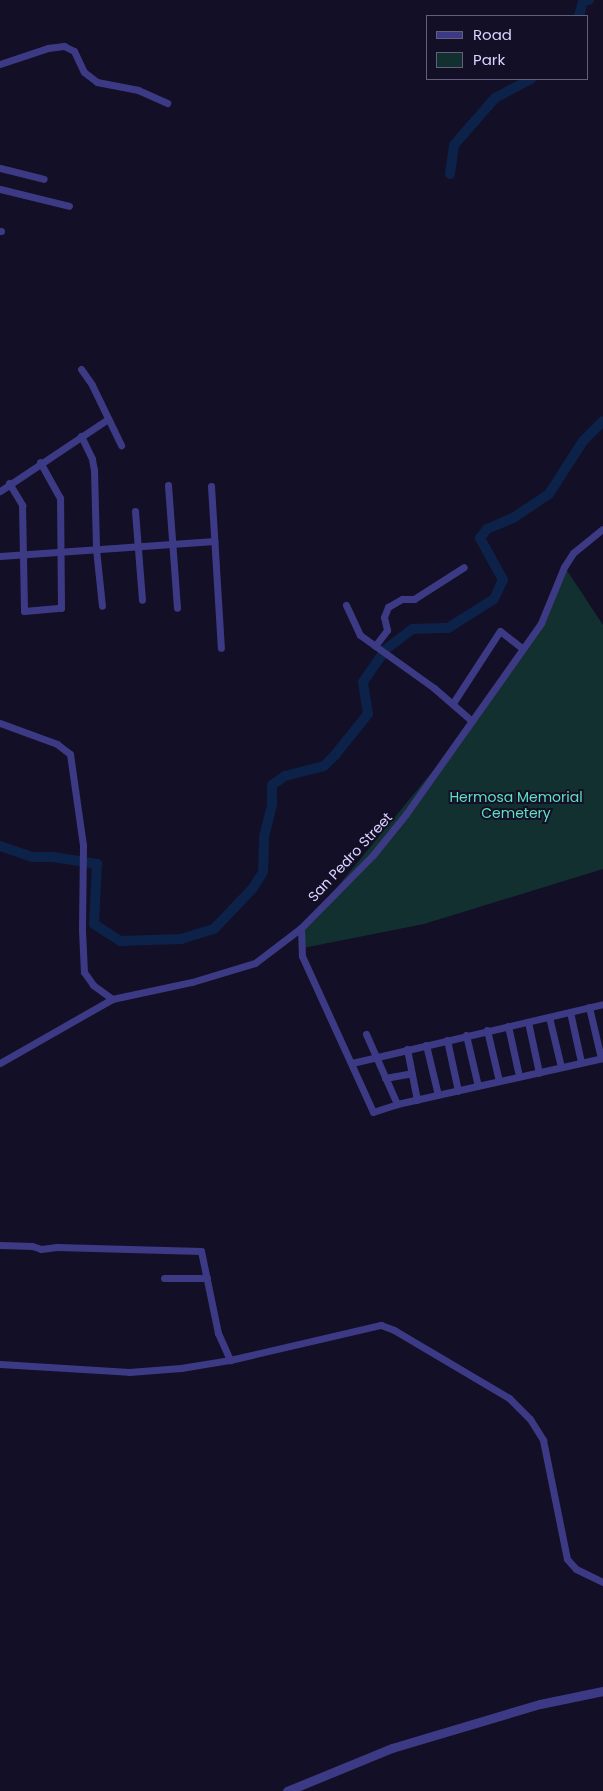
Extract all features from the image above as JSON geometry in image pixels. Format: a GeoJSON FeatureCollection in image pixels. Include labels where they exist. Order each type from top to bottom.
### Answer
{"type":"FeatureCollection","features":[{"type":"Feature","properties":{"kind":"street"},"geometry":{"type":"LineString","coordinates":[[0,64],[48,48],[64,46],[74,51],[84,72],[96,82],[123,89],[138,90],[168,103]]}},
{"type":"Feature","properties":{"kind":"street"},"geometry":{"type":"LineString","coordinates":[[0,168],[44,178]]}},
{"type":"Feature","properties":{"kind":"street"},"geometry":{"type":"LineString","coordinates":[[0,190],[69,206]]}},
{"type":"Feature","properties":{"kind":"street"},"geometry":{"type":"LineString","coordinates":[[81,369],[92,385],[121,445]]}},
{"type":"Feature","properties":{"kind":"street"},"geometry":{"type":"LineString","coordinates":[[0,490],[108,419]]}},
{"type":"Feature","properties":{"kind":"street"},"geometry":{"type":"LineString","coordinates":[[81,436],[92,460],[94,470],[96,549],[102,606]]}},
{"type":"Feature","properties":{"kind":"street"},"geometry":{"type":"LineString","coordinates":[[9,483],[22,506],[21,554],[24,611],[61,608],[60,498],[40,462]]}},
{"type":"Feature","properties":{"kind":"street"},"geometry":{"type":"LineString","coordinates":[[168,485],[177,608]]}},
{"type":"Feature","properties":{"kind":"street"},"geometry":{"type":"LineString","coordinates":[[211,486],[221,648]]}},
{"type":"Feature","properties":{"kind":"street"},"geometry":{"type":"LineString","coordinates":[[135,510],[142,600]]}},
{"type":"Feature","properties":{"kind":"street","name":"San Pedro Street"},"geometry":{"type":"LineString","coordinates":[[0,1063],[112,999],[192,982],[255,963],[300,928],[373,855],[406,814],[523,650],[548,611],[564,567],[573,553],[603,529]]}},
{"type":"Feature","properties":{"kind":"street"},"geometry":{"type":"LineString","coordinates":[[0,556],[214,540]]}},
{"type":"Feature","properties":{"kind":"street"},"geometry":{"type":"LineString","coordinates":[[378,649],[387,630],[384,618],[388,607],[402,599],[414,599],[464,567]]}},
{"type":"Feature","properties":{"kind":"street"},"geometry":{"type":"LineString","coordinates":[[346,605],[360,634],[472,721]]}},
{"type":"Feature","properties":{"kind":"street"},"geometry":{"type":"LineString","coordinates":[[452,704],[500,631],[523,650]]}},
{"type":"Feature","properties":{"kind":"street"},"geometry":{"type":"LineString","coordinates":[[0,723],[57,744],[70,754],[83,845],[82,930],[84,972],[93,985],[112,999]]}},
{"type":"Feature","properties":{"kind":"street"},"geometry":{"type":"LineString","coordinates":[[300,928],[302,956],[373,1112],[396,1104],[602,1058],[589,1007]]}},
{"type":"Feature","properties":{"kind":"street"},"geometry":{"type":"LineString","coordinates":[[352,1064],[375,1056],[603,1004]]}},
{"type":"Feature","properties":{"kind":"street"},"geometry":{"type":"LineString","coordinates":[[570,1012],[581,1062]]}},
{"type":"Feature","properties":{"kind":"street"},"geometry":{"type":"LineString","coordinates":[[549,1017],[561,1067]]}},
{"type":"Feature","properties":{"kind":"street"},"geometry":{"type":"LineString","coordinates":[[528,1022],[539,1072]]}},
{"type":"Feature","properties":{"kind":"street"},"geometry":{"type":"LineString","coordinates":[[508,1026],[519,1076]]}},
{"type":"Feature","properties":{"kind":"street"},"geometry":{"type":"LineString","coordinates":[[487,1030],[499,1081]]}},
{"type":"Feature","properties":{"kind":"street"},"geometry":{"type":"LineString","coordinates":[[366,1034],[396,1104]]}},
{"type":"Feature","properties":{"kind":"street"},"geometry":{"type":"LineString","coordinates":[[466,1035],[478,1086]]}},
{"type":"Feature","properties":{"kind":"street"},"geometry":{"type":"LineString","coordinates":[[447,1040],[458,1090]]}},
{"type":"Feature","properties":{"kind":"street"},"geometry":{"type":"LineString","coordinates":[[426,1045],[438,1095]]}},
{"type":"Feature","properties":{"kind":"street"},"geometry":{"type":"LineString","coordinates":[[407,1049],[417,1100]]}},
{"type":"Feature","properties":{"kind":"street"},"geometry":{"type":"LineString","coordinates":[[385,1078],[412,1073]]}},
{"type":"Feature","properties":{"kind":"street"},"geometry":{"type":"LineString","coordinates":[[0,1245],[32,1246],[41,1250],[57,1247],[201,1251],[218,1333],[230,1360]]}},
{"type":"Feature","properties":{"kind":"street"},"geometry":{"type":"LineString","coordinates":[[164,1278],[207,1278]]}},
{"type":"Feature","properties":{"kind":"street"},"geometry":{"type":"LineString","coordinates":[[0,1364],[129,1372],[181,1368],[230,1360],[381,1325],[394,1330],[509,1398],[530,1419],[543,1440],[567,1559],[576,1569],[603,1582]]}},
{"type":"Feature","properties":{"kind":"street"},"geometry":{"type":"LineString","coordinates":[[287,1791],[392,1748],[540,1704],[603,1691]]}},
{"type":"Feature","properties":{"kind":"green space","name":"Hermosa Memorial Cemetery"},"geometry":{"type":"Polygon","coordinates":[[[566,569],[603,625],[603,869],[424,924],[303,948],[301,931],[469,727],[544,622],[566,569]]]}},
{"type":"Feature","properties":{"kind":"waterway"},"geometry":{"type":"LineString","coordinates":[[579,15],[583,1],[589,0]]}},
{"type":"Feature","properties":{"kind":"waterway"},"geometry":{"type":"LineString","coordinates":[[450,174],[454,145],[495,98],[529,80]]}},
{"type":"Feature","properties":{"kind":"waterway"},"geometry":{"type":"LineString","coordinates":[[0,846],[32,857],[53,857],[97,864],[94,924],[120,941],[181,939],[214,929],[253,888],[263,872],[264,837],[272,805],[272,785],[285,776],[324,766],[335,755],[368,714],[363,682],[386,649],[413,629],[448,628],[494,599],[503,580],[480,538],[487,529],[513,518],[549,494],[583,441],[603,421]]}}]}
